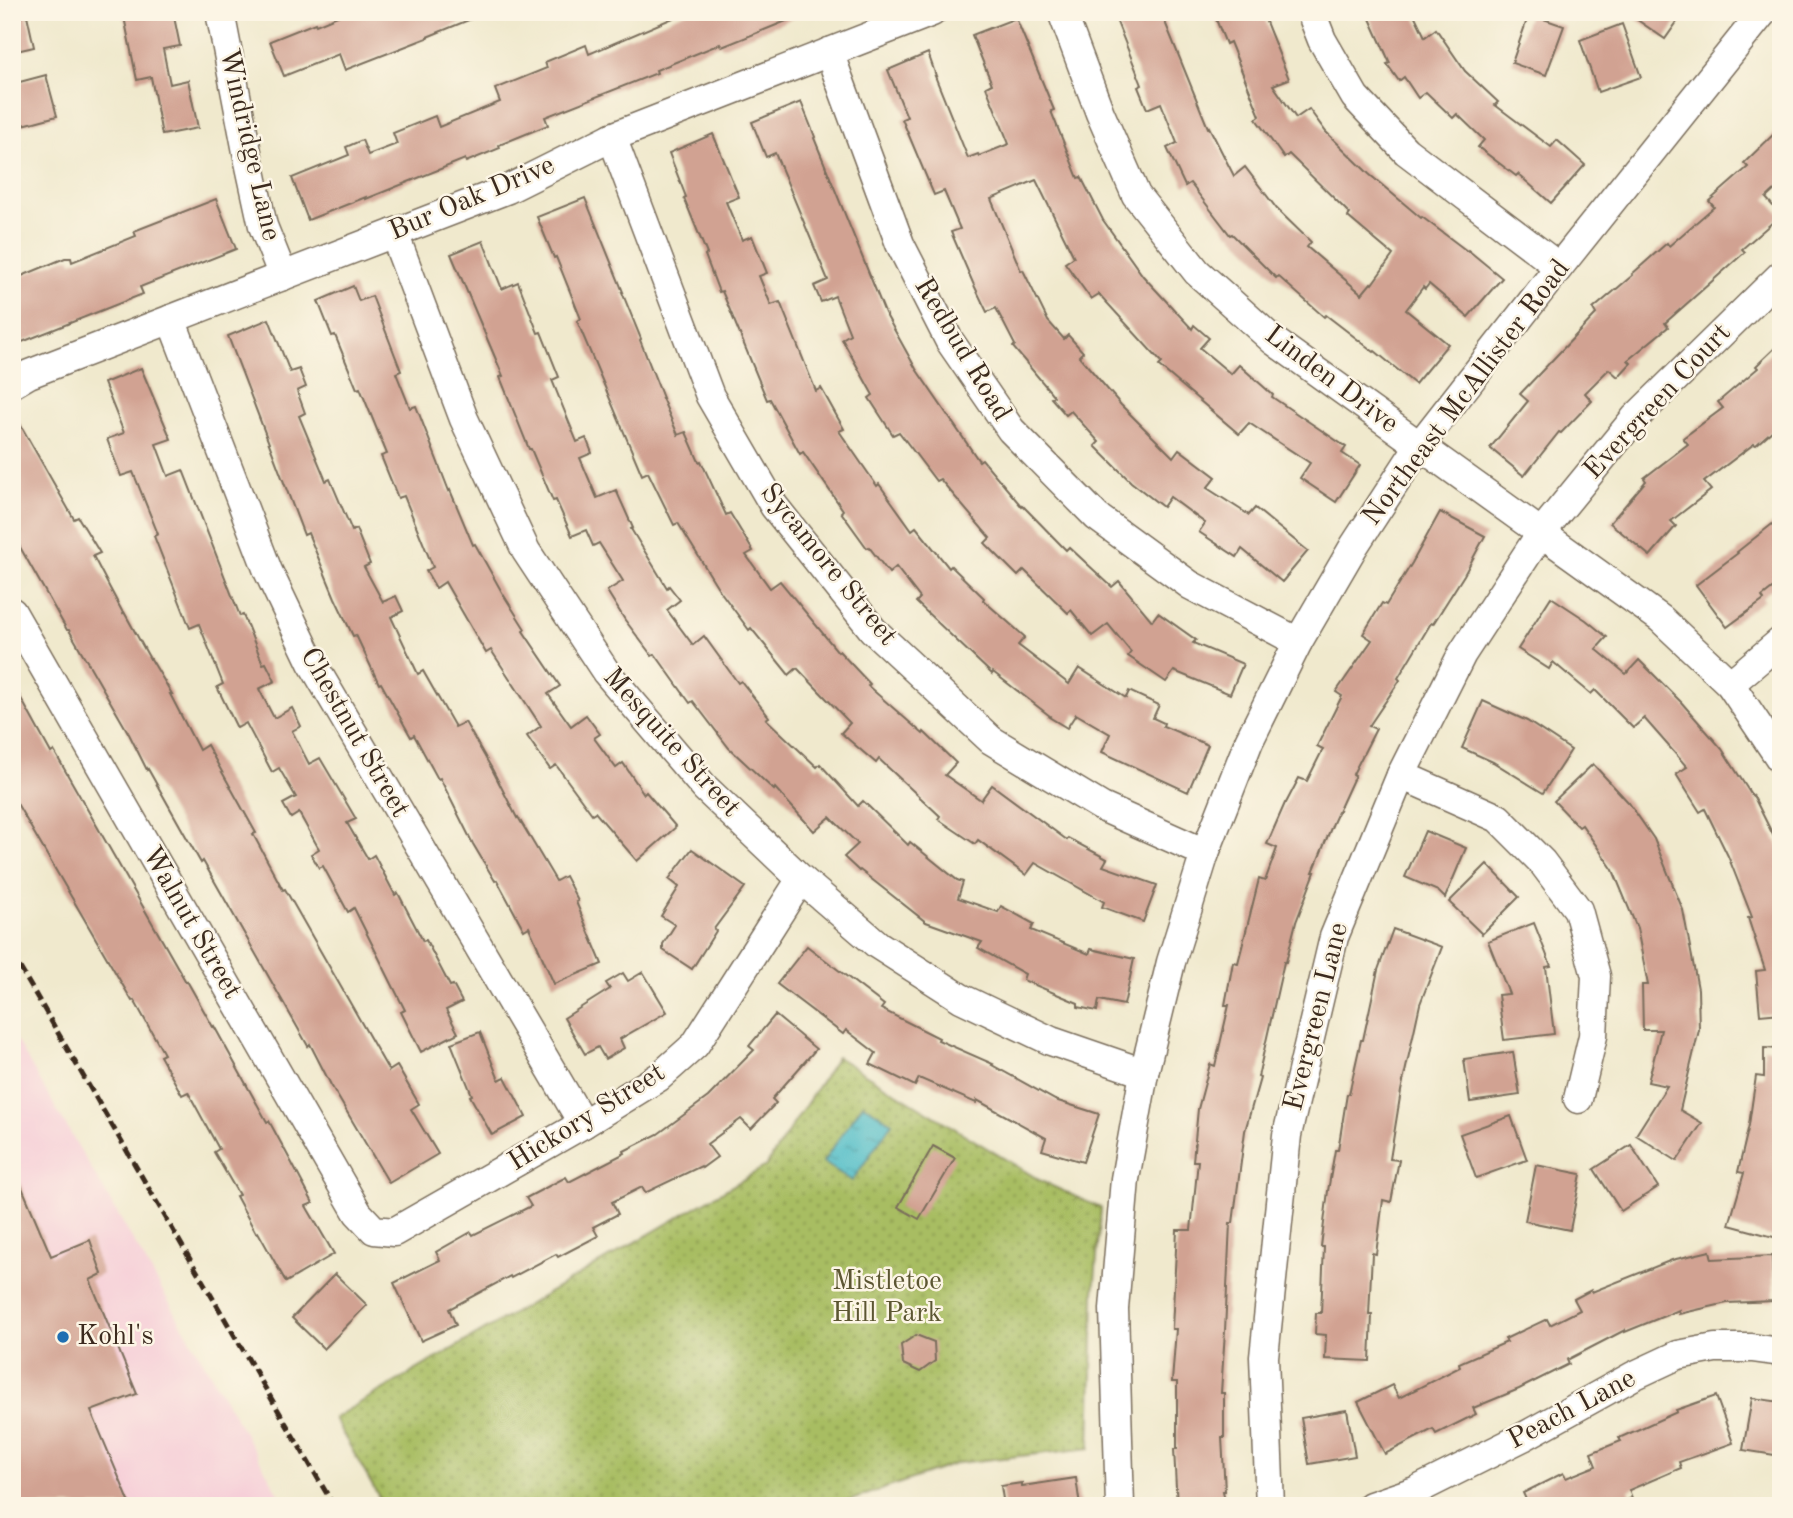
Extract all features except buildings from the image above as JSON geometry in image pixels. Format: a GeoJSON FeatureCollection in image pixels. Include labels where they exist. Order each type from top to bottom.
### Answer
{"type":"FeatureCollection","features":[{"type":"Feature","properties":{"kind":"street","name":"Windridge Lane"},"geometry":{"type":"LineString","coordinates":[[220,12],[263,226],[283,275]]}},
{"type":"Feature","properties":{"kind":"street","name":"Bur Oak Drive"},"geometry":{"type":"LineString","coordinates":[[12,384],[29,374],[508,188],[612,137],[932,12]]}},
{"type":"Feature","properties":{"kind":"street","name":"Linden Drive"},"geometry":{"type":"LineString","coordinates":[[1062,12],[1100,113],[1136,195],[1197,272],[1274,341],[1661,619],[1730,684],[1781,760]]}},
{"type":"Feature","properties":{"kind":"street"},"geometry":{"type":"LineString","coordinates":[[1311,12],[1322,40],[1355,97],[1406,151],[1559,267]]}},
{"type":"Feature","properties":{"kind":"street","name":"Northeast McAllister Road"},"geometry":{"type":"LineString","coordinates":[[1120,1506],[1114,1309],[1125,1179],[1144,1073],[1171,962],[1205,853],[1249,741],[1298,642],[1354,546],[1419,446],[1763,12]]}},
{"type":"Feature","properties":{"kind":"street","name":"Redbud Road"},"geometry":{"type":"LineString","coordinates":[[829,52],[900,244],[949,340],[1011,430],[1097,517],[1190,585],[1298,642]]}},
{"type":"Feature","properties":{"kind":"street","name":"Sycamore Street"},"geometry":{"type":"LineString","coordinates":[[612,137],[710,396],[774,506],[873,630],[991,740],[1102,807],[1205,853]]}},
{"type":"Feature","properties":{"kind":"street","name":"Mesquite Street"},"geometry":{"type":"LineString","coordinates":[[394,233],[464,419],[526,551],[606,673],[705,788],[801,879],[878,945],[961,998],[1051,1041],[1144,1073]]}},
{"type":"Feature","properties":{"kind":"street","name":"Evergreen Court"},"geometry":{"type":"LineString","coordinates":[[1541,533],[1635,418],[1781,275]]}},
{"type":"Feature","properties":{"kind":"street","name":"Chestnut Street"},"geometry":{"type":"LineString","coordinates":[[170,319],[268,571],[312,663],[583,1124]]}},
{"type":"Feature","properties":{"kind":"street","name":"Evergreen Lane"},"geometry":{"type":"LineString","coordinates":[[1270,1506],[1264,1357],[1287,1135],[1334,937],[1401,775],[1462,654],[1541,533]]}},
{"type":"Feature","properties":{"kind":"street","name":"Walnut Street"},"geometry":{"type":"LineString","coordinates":[[12,612],[358,1213],[374,1230]]}},
{"type":"Feature","properties":{"kind":"street"},"geometry":{"type":"LineString","coordinates":[[1730,684],[1781,641]]}},
{"type":"Feature","properties":{"kind":"street"},"geometry":{"type":"LineString","coordinates":[[1401,775],[1498,818],[1542,862],[1578,910],[1596,976],[1593,1036],[1578,1099]]}},
{"type":"Feature","properties":{"kind":"street","name":"Hickory Street"},"geometry":{"type":"LineString","coordinates":[[374,1230],[394,1232],[583,1124],[659,1077],[695,1045],[801,879]]}},
{"type":"Feature","properties":{"kind":"street","name":"Peach Lane"},"geometry":{"type":"LineString","coordinates":[[1371,1506],[1415,1491],[1678,1355],[1715,1348],[1752,1348],[1781,1352]]}},
{"type":"Feature","properties":{"kind":"shaded area"},"geometry":{"type":"Polygon","coordinates":[[[12,1033],[190,1338],[286,1506],[12,1506],[12,1033]]]}},
{"type":"Feature","properties":{"kind":"green space","name":"Mistletoe Hill Park"},"geometry":{"type":"Polygon","coordinates":[[[837,1057],[1043,1182],[1101,1208],[1094,1293],[1090,1448],[958,1463],[834,1506],[384,1506],[334,1418],[766,1166],[837,1057]]]}},
{"type":"Feature","properties":{"kind":"water"},"geometry":{"type":"Polygon","coordinates":[[[863,1104],[892,1123],[852,1181],[823,1162],[863,1104]]]}},
{"type":"Feature","properties":{"kind":"railway"},"geometry":{"type":"LineString","coordinates":[[12,954],[334,1506]]}},
{"type":"Feature","properties":{"kind":"place","name":"Kohl's"},"geometry":{"type":"Point","coordinates":[63,1337]}}]}
